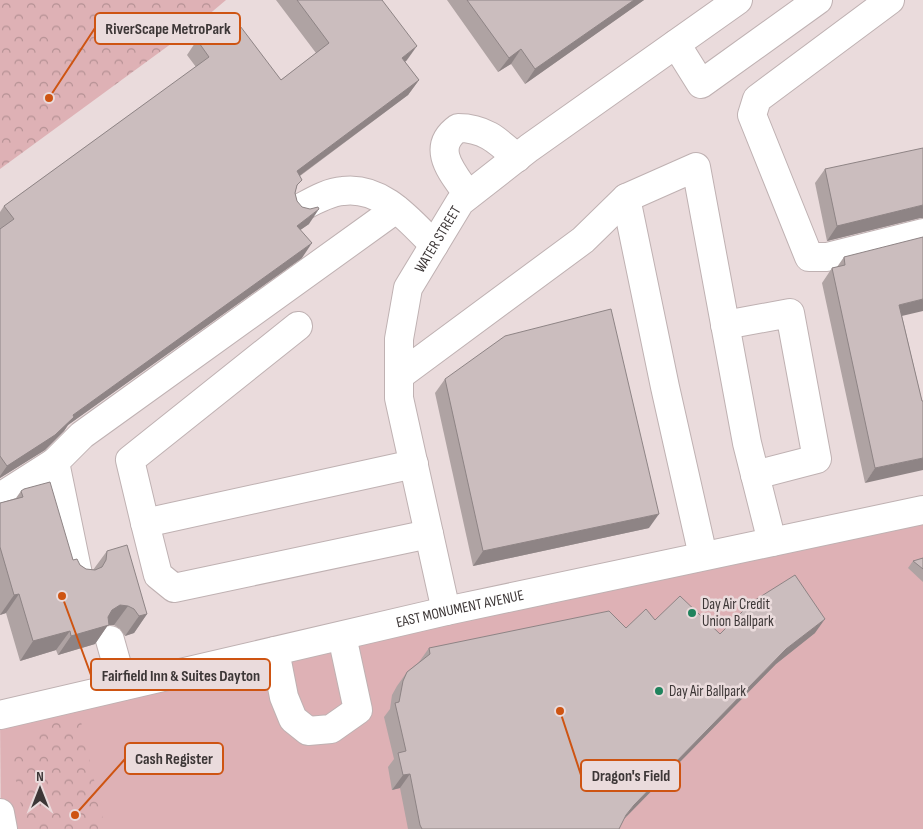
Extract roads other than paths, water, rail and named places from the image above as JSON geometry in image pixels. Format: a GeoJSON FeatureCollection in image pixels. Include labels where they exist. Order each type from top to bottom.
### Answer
{"type":"FeatureCollection","features":[{"type":"Feature","properties":{"kind":"main road","name":"WATER STREET"},"geometry":{"type":"LineString","coordinates":[[446,611],[400,398],[400,339],[408,288],[460,202],[468,195],[738,0]]}},
{"type":"Feature","properties":{"kind":"main road"},"geometry":{"type":"LineString","coordinates":[[676,44],[701,84],[818,0]]}},
{"type":"Feature","properties":{"kind":"main road"},"geometry":{"type":"LineString","coordinates":[[890,0],[757,98],[752,115],[809,257],[827,257],[923,233]]}},
{"type":"Feature","properties":{"kind":"main road"},"geometry":{"type":"LineString","coordinates":[[468,195],[446,163],[444,153],[450,134],[458,128],[482,131],[496,139],[517,158]]}},
{"type":"Feature","properties":{"kind":"main road"},"geometry":{"type":"LineString","coordinates":[[400,376],[583,240],[626,198],[696,167],[748,443],[772,542]]}},
{"type":"Feature","properties":{"kind":"main road"},"geometry":{"type":"LineString","coordinates":[[300,208],[323,196],[344,190],[367,192],[396,209],[434,245]]}},
{"type":"Feature","properties":{"kind":"main road"},"geometry":{"type":"LineString","coordinates":[[626,198],[665,387],[703,556]]}},
{"type":"Feature","properties":{"kind":"main road"},"geometry":{"type":"LineString","coordinates":[[0,497],[55,462],[82,435],[396,209]]}},
{"type":"Feature","properties":{"kind":"main road"},"geometry":{"type":"LineString","coordinates":[[725,325],[790,313],[817,459],[755,475]]}},
{"type":"Feature","properties":{"kind":"main road"},"geometry":{"type":"LineString","coordinates":[[298,326],[130,460],[158,575],[174,588],[429,534]]}},
{"type":"Feature","properties":{"kind":"main road"},"geometry":{"type":"LineString","coordinates":[[55,462],[78,574]]}},
{"type":"Feature","properties":{"kind":"main road"},"geometry":{"type":"LineString","coordinates":[[145,522],[414,464]]}},
{"type":"Feature","properties":{"kind":"main road","name":"EAST MONUMENT AVENUE"},"geometry":{"type":"LineString","coordinates":[[0,715],[446,611],[923,510]]}},
{"type":"Feature","properties":{"kind":"main road"},"geometry":{"type":"LineString","coordinates":[[275,651],[284,697],[293,719],[308,731],[330,729],[358,710],[342,636]]}},
{"type":"Feature","properties":{"kind":"main road"},"geometry":{"type":"LineString","coordinates":[[110,640],[123,686]]}},
{"type":"Feature","properties":{"kind":"main road"},"geometry":{"type":"LineString","coordinates":[[0,813],[3,829]]}},
{"type":"Feature","properties":{"kind":"place","name":"RiverScape MetroPark"},"geometry":{"type":"Point","coordinates":[49,98]}},
{"type":"Feature","properties":{"kind":"place","name":"Fairfield Inn & Suites Dayton"},"geometry":{"type":"Point","coordinates":[62,596]}},
{"type":"Feature","properties":{"kind":"place","name":"Day Air Credit Union Ballpark"},"geometry":{"type":"Point","coordinates":[692,613]}},
{"type":"Feature","properties":{"kind":"place","name":"Day Air Ballpark"},"geometry":{"type":"Point","coordinates":[659,691]}},
{"type":"Feature","properties":{"kind":"place","name":"Dragon's Field"},"geometry":{"type":"Point","coordinates":[560,711]}},
{"type":"Feature","properties":{"kind":"place","name":"Cash Register"},"geometry":{"type":"Point","coordinates":[75,815]}}]}
